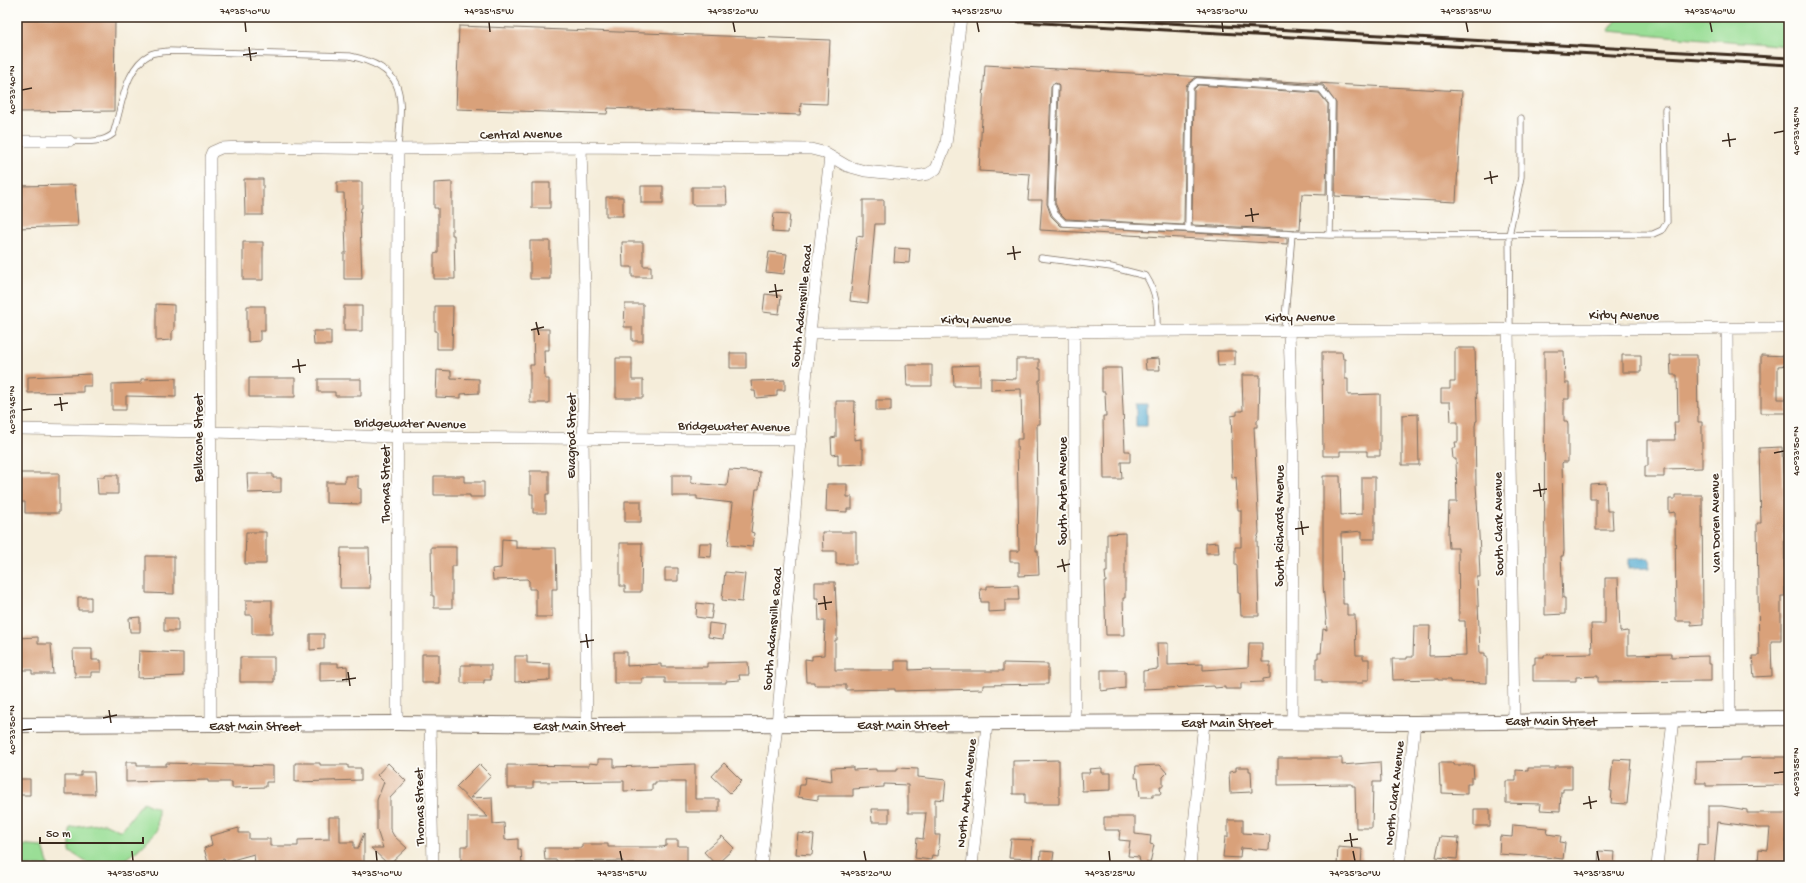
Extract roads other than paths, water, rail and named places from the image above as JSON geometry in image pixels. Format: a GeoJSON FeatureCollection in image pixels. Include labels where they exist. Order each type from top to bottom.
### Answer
{"type":"FeatureCollection","features":[{"type":"Feature","properties":{"kind":"street"},"geometry":{"type":"LineString","coordinates":[[830,156],[846,166],[865,171],[916,176],[928,174],[936,169],[946,144],[961,17]]}},
{"type":"Feature","properties":{"kind":"street"},"geometry":{"type":"LineString","coordinates":[[17,141],[69,141]]}},
{"type":"Feature","properties":{"kind":"street","name":"Central Avenue"},"geometry":{"type":"LineString","coordinates":[[212,152],[220,148],[240,147],[398,149],[581,147],[811,149],[823,152],[830,156]]}},
{"type":"Feature","properties":{"kind":"street","name":"Evagrod Street"},"geometry":{"type":"LineString","coordinates":[[581,147],[585,292],[583,437],[587,725]]}},
{"type":"Feature","properties":{"kind":"street","name":"Thomas Street"},"geometry":{"type":"LineString","coordinates":[[397,723],[398,149]]}},
{"type":"Feature","properties":{"kind":"street","name":"Bellacone Street"},"geometry":{"type":"LineString","coordinates":[[211,725],[210,157],[212,152]]}},
{"type":"Feature","properties":{"kind":"street","name":"South Adamsville Road"},"geometry":{"type":"LineString","coordinates":[[761,866],[777,725],[810,333],[830,156]]}},
{"type":"Feature","properties":{"kind":"street","name":"Kirby Avenue"},"geometry":{"type":"LineString","coordinates":[[810,333],[1287,331],[1509,328],[1789,328]]}},
{"type":"Feature","properties":{"kind":"street","name":"South Clark Avenue"},"geometry":{"type":"LineString","coordinates":[[1509,328],[1514,720]]}},
{"type":"Feature","properties":{"kind":"street","name":"Van Doren Avenue"},"geometry":{"type":"LineString","coordinates":[[1727,328],[1730,718]]}},
{"type":"Feature","properties":{"kind":"street","name":"South Auten Avenue"},"geometry":{"type":"LineString","coordinates":[[1074,331],[1075,723]]}},
{"type":"Feature","properties":{"kind":"street","name":"South Richards Avenue"},"geometry":{"type":"LineString","coordinates":[[1287,331],[1293,452],[1292,722]]}},
{"type":"Feature","properties":{"kind":"street","name":"Bridgewater Avenue"},"geometry":{"type":"LineString","coordinates":[[17,429],[398,437],[583,437],[802,440]]}},
{"type":"Feature","properties":{"kind":"street","name":"East Main Street"},"geometry":{"type":"LineString","coordinates":[[17,725],[397,723],[777,725],[1415,722],[1789,718]]}},
{"type":"Feature","properties":{"kind":"street"},"geometry":{"type":"LineString","coordinates":[[1657,866],[1673,719]]}},
{"type":"Feature","properties":{"kind":"street"},"geometry":{"type":"LineString","coordinates":[[1190,866],[1204,722]]}},
{"type":"Feature","properties":{"kind":"street","name":"North Clark Avenue"},"geometry":{"type":"LineString","coordinates":[[1399,866],[1415,722]]}},
{"type":"Feature","properties":{"kind":"street","name":"Thomas Street"},"geometry":{"type":"LineString","coordinates":[[430,724],[433,866]]}},
{"type":"Feature","properties":{"kind":"street","name":"North Auten Avenue"},"geometry":{"type":"LineString","coordinates":[[972,866],[987,724]]}},
{"type":"Feature","properties":{"kind":"lane"},"geometry":{"type":"LineString","coordinates":[[69,141],[102,141],[113,134],[127,82],[136,66],[151,54],[169,51],[350,56],[369,60],[383,67],[394,78],[397,86],[400,106],[398,149]]}},
{"type":"Feature","properties":{"kind":"lane"},"geometry":{"type":"LineString","coordinates":[[1188,229],[1190,88],[1197,81],[1321,89],[1332,103],[1330,235]]}},
{"type":"Feature","properties":{"kind":"lane"},"geometry":{"type":"LineString","coordinates":[[1055,86],[1051,204],[1055,214],[1064,223],[1292,234],[1653,234],[1662,230],[1667,222],[1665,109]]}},
{"type":"Feature","properties":{"kind":"lane"},"geometry":{"type":"LineString","coordinates":[[1509,328],[1509,235],[1521,177],[1521,118]]}},
{"type":"Feature","properties":{"kind":"lane"},"geometry":{"type":"LineString","coordinates":[[1287,331],[1292,234]]}},
{"type":"Feature","properties":{"kind":"lane"},"geometry":{"type":"LineString","coordinates":[[1041,258],[1111,267],[1146,276],[1153,288],[1156,303],[1157,331]]}},
{"type":"Feature","properties":{"kind":"water"},"geometry":{"type":"Polygon","coordinates":[[[1136,404],[1147,404],[1147,426],[1136,426],[1136,404]]]}},
{"type":"Feature","properties":{"kind":"water"},"geometry":{"type":"Polygon","coordinates":[[[1649,558],[1650,568],[1628,569],[1628,559],[1649,558]]]}},
{"type":"Feature","properties":{"kind":"railway"},"geometry":{"type":"LineString","coordinates":[[937,17],[1789,65]]}},
{"type":"Feature","properties":{"kind":"railway"},"geometry":{"type":"LineString","coordinates":[[1062,17],[1789,58]]}}]}
